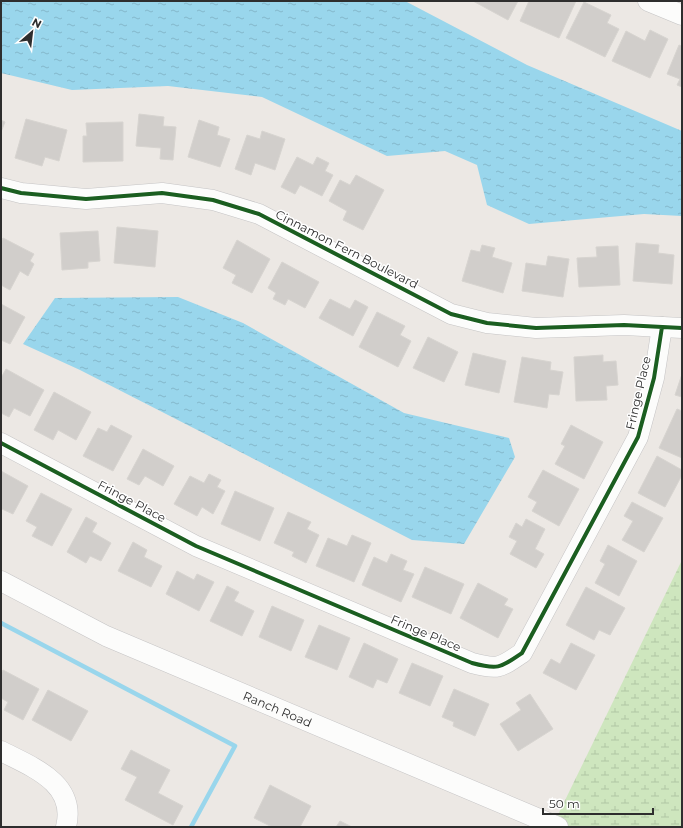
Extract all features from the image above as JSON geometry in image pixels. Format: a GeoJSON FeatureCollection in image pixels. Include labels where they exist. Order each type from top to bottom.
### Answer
{"type":"FeatureCollection","features":[{"type":"Feature","properties":{"kind":"street"},"geometry":{"type":"LineString","coordinates":[[648,1],[682,15]]}},
{"type":"Feature","properties":{"kind":"street","name":"Cinnamon Fern Boulevard"},"geometry":{"type":"LineString","coordinates":[[1,188],[21,192],[86,199],[162,193],[213,200],[259,214],[451,314],[487,323],[536,328],[624,324],[682,328]]}},
{"type":"Feature","properties":{"kind":"street","name":"Fringe Place"},"geometry":{"type":"LineString","coordinates":[[1,443],[196,546],[472,663],[492,668],[507,663],[522,653],[638,437],[654,378],[662,327]]}},
{"type":"Feature","properties":{"kind":"street","name":"Ranch Road"},"geometry":{"type":"LineString","coordinates":[[1,581],[106,636],[558,827]]}},
{"type":"Feature","properties":{"kind":"street"},"geometry":{"type":"LineString","coordinates":[[1,751],[44,774],[60,789],[66,806],[66,827]]}},
{"type":"Feature","properties":{"kind":"green space"},"geometry":{"type":"Polygon","coordinates":[[[682,560],[682,827],[552,827],[682,560]]]}},
{"type":"Feature","properties":{"kind":"water"},"geometry":{"type":"Polygon","coordinates":[[[1,1],[405,1],[527,65],[682,131],[682,216],[644,214],[529,224],[487,205],[477,165],[445,151],[387,156],[262,97],[168,86],[72,90],[1,73],[1,1]]]}},
{"type":"Feature","properties":{"kind":"water"},"geometry":{"type":"Polygon","coordinates":[[[178,297],[243,323],[404,413],[509,438],[515,457],[464,544],[412,540],[80,370],[23,344],[55,298],[178,297]]]}},
{"type":"Feature","properties":{"kind":"building"},"geometry":{"type":"Polygon","coordinates":[[[473,1],[518,1],[508,20],[473,1]]]}},
{"type":"Feature","properties":{"kind":"building"},"geometry":{"type":"Polygon","coordinates":[[[529,1],[576,1],[559,38],[520,21],[529,1]]]}},
{"type":"Feature","properties":{"kind":"building"},"geometry":{"type":"Polygon","coordinates":[[[584,2],[611,15],[607,23],[619,29],[605,57],[566,38],[584,2]]]}},
{"type":"Feature","properties":{"kind":"building"},"geometry":{"type":"Polygon","coordinates":[[[650,30],[668,39],[650,78],[612,61],[626,31],[645,41],[650,30]]]}},
{"type":"Feature","properties":{"kind":"building"},"geometry":{"type":"Polygon","coordinates":[[[679,45],[682,46],[682,87],[677,85],[680,79],[667,74],[679,45]]]}},
{"type":"Feature","properties":{"kind":"building"},"geometry":{"type":"Polygon","coordinates":[[[139,114],[164,117],[163,126],[176,127],[173,160],[160,159],[161,148],[136,146],[139,114]]]}},
{"type":"Feature","properties":{"kind":"building"},"geometry":{"type":"Polygon","coordinates":[[[26,119],[67,130],[59,161],[45,157],[42,166],[15,158],[26,119]]]}},
{"type":"Feature","properties":{"kind":"building"},"geometry":{"type":"Polygon","coordinates":[[[1,120],[5,122],[1,132],[1,120]]]}},
{"type":"Feature","properties":{"kind":"building"},"geometry":{"type":"Polygon","coordinates":[[[199,120],[219,127],[217,135],[230,139],[220,167],[188,157],[199,120]]]}},
{"type":"Feature","properties":{"kind":"building"},"geometry":{"type":"Polygon","coordinates":[[[123,122],[123,161],[83,162],[83,136],[87,136],[86,123],[123,122]]]}},
{"type":"Feature","properties":{"kind":"building"},"geometry":{"type":"Polygon","coordinates":[[[262,131],[285,139],[275,170],[255,163],[251,175],[235,169],[247,135],[260,139],[262,131]]]}},
{"type":"Feature","properties":{"kind":"building"},"geometry":{"type":"Polygon","coordinates":[[[297,157],[313,165],[317,157],[329,163],[325,171],[333,175],[322,196],[300,185],[295,194],[281,187],[297,157]]]}},
{"type":"Feature","properties":{"kind":"building"},"geometry":{"type":"Polygon","coordinates":[[[356,175],[384,190],[363,230],[343,220],[347,211],[329,201],[340,180],[350,185],[356,175]]]}},
{"type":"Feature","properties":{"kind":"building"},"geometry":{"type":"Polygon","coordinates":[[[117,227],[158,231],[155,267],[114,263],[117,227]]]}},
{"type":"Feature","properties":{"kind":"building"},"geometry":{"type":"Polygon","coordinates":[[[98,231],[100,261],[88,262],[88,268],[62,270],[60,233],[98,231]]]}},
{"type":"Feature","properties":{"kind":"building"},"geometry":{"type":"Polygon","coordinates":[[[3,238],[34,254],[30,261],[34,264],[28,276],[20,271],[10,290],[1,285],[1,242],[3,238]]]}},
{"type":"Feature","properties":{"kind":"building"},"geometry":{"type":"Polygon","coordinates":[[[237,240],[270,259],[252,293],[232,283],[236,275],[223,268],[237,240]]]}},
{"type":"Feature","properties":{"kind":"building"},"geometry":{"type":"Polygon","coordinates":[[[636,243],[659,245],[658,253],[674,255],[672,284],[633,281],[636,243]]]}},
{"type":"Feature","properties":{"kind":"building"},"geometry":{"type":"Polygon","coordinates":[[[482,245],[495,248],[492,257],[512,263],[503,293],[462,281],[471,250],[480,252],[482,245]]]}},
{"type":"Feature","properties":{"kind":"building"},"geometry":{"type":"Polygon","coordinates":[[[618,246],[620,285],[579,287],[577,258],[597,257],[596,247],[618,246]]]}},
{"type":"Feature","properties":{"kind":"building"},"geometry":{"type":"Polygon","coordinates":[[[548,256],[569,259],[563,297],[522,291],[526,263],[546,266],[548,256]]]}},
{"type":"Feature","properties":{"kind":"building"},"geometry":{"type":"Polygon","coordinates":[[[282,262],[319,282],[305,308],[288,299],[285,305],[273,299],[276,293],[268,288],[282,262]]]}},
{"type":"Feature","properties":{"kind":"building"},"geometry":{"type":"Polygon","coordinates":[[[330,299],[350,309],[355,300],[368,307],[353,336],[319,318],[330,299]]]}},
{"type":"Feature","properties":{"kind":"building"},"geometry":{"type":"Polygon","coordinates":[[[1,304],[25,317],[10,344],[1,340],[1,304]]]}},
{"type":"Feature","properties":{"kind":"building"},"geometry":{"type":"Polygon","coordinates":[[[377,312],[405,326],[400,335],[411,341],[398,367],[359,347],[377,312]]]}},
{"type":"Feature","properties":{"kind":"building"},"geometry":{"type":"Polygon","coordinates":[[[428,337],[458,352],[444,382],[413,368],[428,337]]]}},
{"type":"Feature","properties":{"kind":"building"},"geometry":{"type":"Polygon","coordinates":[[[473,353],[506,361],[499,393],[465,385],[473,353]]]}},
{"type":"Feature","properties":{"kind":"building"},"geometry":{"type":"Polygon","coordinates":[[[603,355],[603,362],[616,361],[618,385],[606,386],[607,400],[576,401],[574,357],[603,355]]]}},
{"type":"Feature","properties":{"kind":"building"},"geometry":{"type":"Polygon","coordinates":[[[522,357],[551,362],[550,370],[563,372],[559,395],[549,394],[547,408],[514,402],[522,357]]]}},
{"type":"Feature","properties":{"kind":"building"},"geometry":{"type":"Polygon","coordinates":[[[6,369],[44,390],[30,416],[14,408],[9,417],[1,413],[1,378],[6,369]]]}},
{"type":"Feature","properties":{"kind":"building"},"geometry":{"type":"Polygon","coordinates":[[[682,374],[682,397],[675,395],[682,374]]]}},
{"type":"Feature","properties":{"kind":"building"},"geometry":{"type":"Polygon","coordinates":[[[54,392],[91,412],[76,440],[58,430],[53,440],[34,430],[54,392]]]}},
{"type":"Feature","properties":{"kind":"building"},"geometry":{"type":"Polygon","coordinates":[[[677,409],[682,411],[682,458],[659,448],[677,409]]]}},
{"type":"Feature","properties":{"kind":"building"},"geometry":{"type":"Polygon","coordinates":[[[111,425],[132,436],[113,471],[83,456],[98,428],[107,432],[111,425]]]}},
{"type":"Feature","properties":{"kind":"building"},"geometry":{"type":"Polygon","coordinates":[[[571,425],[603,442],[584,479],[555,464],[565,446],[561,444],[571,425]]]}},
{"type":"Feature","properties":{"kind":"building"},"geometry":{"type":"Polygon","coordinates":[[[143,449],[174,466],[163,486],[145,476],[139,485],[127,479],[143,449]]]}},
{"type":"Feature","properties":{"kind":"building"},"geometry":{"type":"Polygon","coordinates":[[[657,456],[682,470],[682,475],[665,507],[638,493],[657,456]]]}},
{"type":"Feature","properties":{"kind":"building"},"geometry":{"type":"Polygon","coordinates":[[[543,470],[579,489],[559,526],[532,511],[537,502],[528,497],[543,470]]]}},
{"type":"Feature","properties":{"kind":"building"},"geometry":{"type":"Polygon","coordinates":[[[1,471],[28,486],[13,514],[2,509],[1,510],[1,471]]]}},
{"type":"Feature","properties":{"kind":"building"},"geometry":{"type":"Polygon","coordinates":[[[209,474],[221,480],[217,487],[225,491],[213,514],[202,507],[197,516],[174,504],[190,476],[204,483],[209,474]]]}},
{"type":"Feature","properties":{"kind":"building"},"geometry":{"type":"Polygon","coordinates":[[[235,491],[274,508],[260,541],[221,524],[235,491]]]}},
{"type":"Feature","properties":{"kind":"building"},"geometry":{"type":"Polygon","coordinates":[[[41,493],[72,509],[52,546],[32,536],[37,527],[26,521],[41,493]]]}},
{"type":"Feature","properties":{"kind":"building"},"geometry":{"type":"Polygon","coordinates":[[[632,502],[663,518],[644,552],[622,540],[633,521],[624,516],[632,502]]]}},
{"type":"Feature","properties":{"kind":"building"},"geometry":{"type":"Polygon","coordinates":[[[288,512],[311,522],[307,529],[319,535],[306,563],[292,556],[294,552],[274,543],[288,512]]]}},
{"type":"Feature","properties":{"kind":"building"},"geometry":{"type":"Polygon","coordinates":[[[86,517],[97,523],[92,532],[111,543],[101,561],[90,556],[86,563],[67,552],[86,517]]]}},
{"type":"Feature","properties":{"kind":"building"},"geometry":{"type":"Polygon","coordinates":[[[526,519],[545,529],[535,549],[544,554],[536,568],[510,554],[517,541],[509,537],[516,523],[522,527],[526,519]]]}},
{"type":"Feature","properties":{"kind":"building"},"geometry":{"type":"Polygon","coordinates":[[[352,535],[371,543],[354,582],[316,566],[328,538],[347,546],[352,535]]]}},
{"type":"Feature","properties":{"kind":"building"},"geometry":{"type":"Polygon","coordinates":[[[133,542],[147,550],[144,557],[162,566],[151,587],[118,571],[133,542]]]}},
{"type":"Feature","properties":{"kind":"building"},"geometry":{"type":"Polygon","coordinates":[[[608,545],[637,561],[619,596],[595,583],[605,564],[600,561],[608,545]]]}},
{"type":"Feature","properties":{"kind":"building"},"geometry":{"type":"Polygon","coordinates":[[[391,554],[407,561],[403,570],[414,574],[401,602],[362,585],[374,557],[387,563],[391,554]]]}},
{"type":"Feature","properties":{"kind":"building"},"geometry":{"type":"Polygon","coordinates":[[[425,567],[464,584],[451,614],[412,597],[425,567]]]}},
{"type":"Feature","properties":{"kind":"building"},"geometry":{"type":"Polygon","coordinates":[[[177,571],[194,580],[197,574],[214,582],[199,611],[166,594],[177,571]]]}},
{"type":"Feature","properties":{"kind":"building"},"geometry":{"type":"Polygon","coordinates":[[[478,583],[508,599],[504,605],[513,609],[498,638],[460,618],[478,583]]]}},
{"type":"Feature","properties":{"kind":"building"},"geometry":{"type":"Polygon","coordinates":[[[227,586],[239,592],[234,601],[254,611],[242,636],[210,621],[227,586]]]}},
{"type":"Feature","properties":{"kind":"building"},"geometry":{"type":"Polygon","coordinates":[[[586,587],[625,608],[610,635],[599,630],[594,640],[566,625],[586,587]]]}},
{"type":"Feature","properties":{"kind":"building"},"geometry":{"type":"Polygon","coordinates":[[[272,606],[304,620],[291,651],[259,637],[272,606]]]}},
{"type":"Feature","properties":{"kind":"building"},"geometry":{"type":"Polygon","coordinates":[[[319,625],[350,638],[337,670],[305,657],[319,625]]]}},
{"type":"Feature","properties":{"kind":"building"},"geometry":{"type":"Polygon","coordinates":[[[364,643],[398,659],[387,683],[377,679],[373,688],[349,677],[364,643]]]}},
{"type":"Feature","properties":{"kind":"building"},"geometry":{"type":"Polygon","coordinates":[[[571,643],[595,655],[576,690],[543,673],[551,659],[560,664],[571,643]]]}},
{"type":"Feature","properties":{"kind":"building"},"geometry":{"type":"Polygon","coordinates":[[[412,663],[443,676],[430,706],[399,693],[412,663]]]}},
{"type":"Feature","properties":{"kind":"building"},"geometry":{"type":"Polygon","coordinates":[[[3,670],[39,689],[23,720],[4,710],[8,702],[1,698],[1,673],[3,670]]]}},
{"type":"Feature","properties":{"kind":"building"},"geometry":{"type":"Polygon","coordinates":[[[454,689],[489,704],[475,736],[453,726],[454,722],[442,717],[454,689]]]}},
{"type":"Feature","properties":{"kind":"building"},"geometry":{"type":"Polygon","coordinates":[[[48,690],[88,711],[71,741],[32,720],[48,690]]]}},
{"type":"Feature","properties":{"kind":"building"},"geometry":{"type":"Polygon","coordinates":[[[530,694],[553,729],[518,751],[500,724],[521,710],[516,703],[530,694]]]}},
{"type":"Feature","properties":{"kind":"building"},"geometry":{"type":"Polygon","coordinates":[[[131,750],[170,770],[158,793],[183,806],[173,825],[125,800],[137,777],[121,769],[131,750]]]}},
{"type":"Feature","properties":{"kind":"building"},"geometry":{"type":"Polygon","coordinates":[[[270,785],[311,806],[300,827],[272,827],[254,818],[270,785]]]}},
{"type":"Feature","properties":{"kind":"building"},"geometry":{"type":"Polygon","coordinates":[[[340,821],[352,827],[336,827],[340,821]]]}},
{"type":"Feature","properties":{"kind":"waterway"},"geometry":{"type":"LineString","coordinates":[[1,623],[235,746],[191,827]]}},
{"type":"Feature","properties":{"kind":"cycle path"},"geometry":{"type":"LineString","coordinates":[[1,188],[21,193],[86,199],[162,193],[213,200],[259,214],[451,314],[487,323],[536,328],[624,325],[682,328]]}},
{"type":"Feature","properties":{"kind":"cycle path"},"geometry":{"type":"LineString","coordinates":[[1,443],[196,546],[472,663],[493,667],[503,665],[522,653],[638,437],[654,378],[662,327]]}}]}
